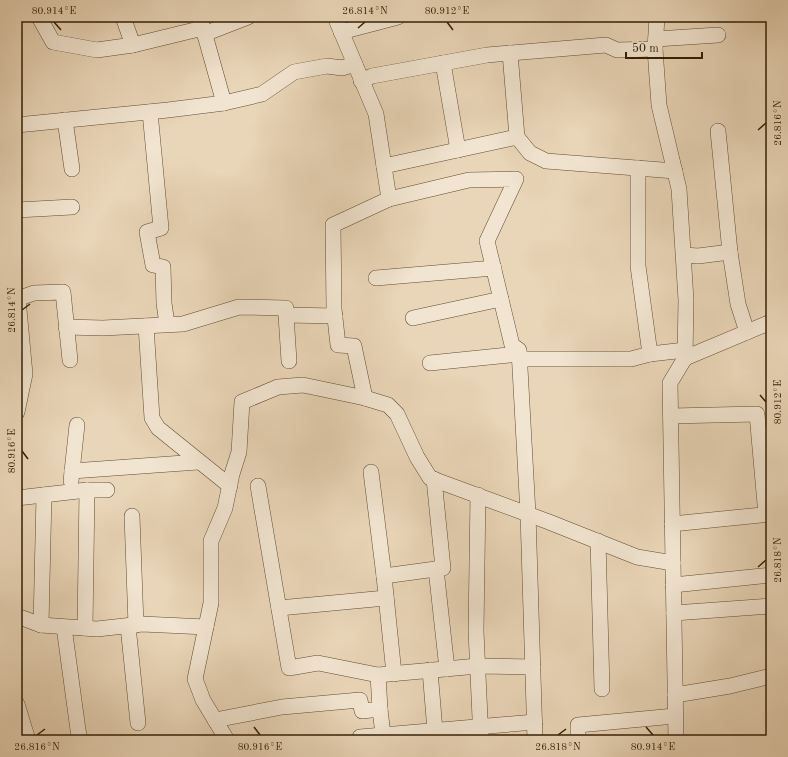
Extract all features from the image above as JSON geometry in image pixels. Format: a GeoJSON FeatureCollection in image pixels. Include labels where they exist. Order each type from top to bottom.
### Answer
{"type":"FeatureCollection","features":[{"type":"Feature","properties":{"kind":"street"},"geometry":{"type":"LineString","coordinates":[[39,17],[52,42],[97,50],[133,45],[202,26],[248,17]]}},
{"type":"Feature","properties":{"kind":"street"},"geometry":{"type":"LineString","coordinates":[[123,17],[133,45]]}},
{"type":"Feature","properties":{"kind":"street"},"geometry":{"type":"LineString","coordinates":[[335,17],[376,114],[389,199]]}},
{"type":"Feature","properties":{"kind":"street"},"geometry":{"type":"LineString","coordinates":[[341,32],[398,17]]}},
{"type":"Feature","properties":{"kind":"street"},"geometry":{"type":"LineString","coordinates":[[657,17],[655,44],[659,105],[679,189],[686,300],[685,354],[670,383],[676,740]]}},
{"type":"Feature","properties":{"kind":"street"},"geometry":{"type":"LineString","coordinates":[[202,26],[224,103]]}},
{"type":"Feature","properties":{"kind":"street"},"geometry":{"type":"LineString","coordinates":[[362,81],[372,76],[487,55],[606,45],[617,50],[718,35]]}},
{"type":"Feature","properties":{"kind":"street"},"geometry":{"type":"LineString","coordinates":[[510,53],[516,137],[530,153],[546,161],[674,171]]}},
{"type":"Feature","properties":{"kind":"street"},"geometry":{"type":"LineString","coordinates":[[443,63],[458,150]]}},
{"type":"Feature","properties":{"kind":"street"},"geometry":{"type":"LineString","coordinates":[[17,125],[224,103],[262,94],[294,72],[327,66],[342,68],[354,64]]}},
{"type":"Feature","properties":{"kind":"street"},"geometry":{"type":"LineString","coordinates":[[150,112],[161,228],[148,232],[153,265],[163,267],[164,303],[167,324]]}},
{"type":"Feature","properties":{"kind":"street"},"geometry":{"type":"LineString","coordinates":[[66,120],[72,169]]}},
{"type":"Feature","properties":{"kind":"street"},"geometry":{"type":"LineString","coordinates":[[718,131],[730,252],[738,304],[747,332]]}},
{"type":"Feature","properties":{"kind":"street"},"geometry":{"type":"LineString","coordinates":[[384,166],[516,137]]}},
{"type":"Feature","properties":{"kind":"street"},"geometry":{"type":"LineString","coordinates":[[638,168],[638,266],[650,354]]}},
{"type":"Feature","properties":{"kind":"street"},"geometry":{"type":"LineString","coordinates":[[365,398],[354,346],[338,345],[335,316],[333,225],[389,199],[469,180],[516,179],[487,241],[512,345],[519,350],[528,514],[535,740]]}},
{"type":"Feature","properties":{"kind":"street"},"geometry":{"type":"LineString","coordinates":[[17,210],[72,207]]}},
{"type":"Feature","properties":{"kind":"street"},"geometry":{"type":"LineString","coordinates":[[684,255],[698,256],[730,252]]}},
{"type":"Feature","properties":{"kind":"street"},"geometry":{"type":"LineString","coordinates":[[376,278],[494,268]]}},
{"type":"Feature","properties":{"kind":"street"},"geometry":{"type":"LineString","coordinates":[[17,412],[25,374],[18,299],[34,293],[63,292],[70,360]]}},
{"type":"Feature","properties":{"kind":"street"},"geometry":{"type":"LineString","coordinates":[[413,318],[501,299]]}},
{"type":"Feature","properties":{"kind":"street"},"geometry":{"type":"LineString","coordinates":[[66,327],[103,328],[183,324],[239,307],[286,308],[289,361]]}},
{"type":"Feature","properties":{"kind":"street"},"geometry":{"type":"LineString","coordinates":[[286,316],[335,316]]}},
{"type":"Feature","properties":{"kind":"street"},"geometry":{"type":"LineString","coordinates":[[430,363],[519,357],[631,359],[650,354],[685,354],[771,322]]}},
{"type":"Feature","properties":{"kind":"street"},"geometry":{"type":"LineString","coordinates":[[146,326],[152,418],[158,428],[198,462],[230,486]]}},
{"type":"Feature","properties":{"kind":"street"},"geometry":{"type":"LineString","coordinates":[[227,740],[203,700],[195,679],[211,603],[211,541],[225,508],[239,452],[242,402],[278,387],[303,385],[365,398],[388,405],[397,414],[417,457],[430,478],[528,514],[637,557],[673,563]]}},
{"type":"Feature","properties":{"kind":"street"},"geometry":{"type":"LineString","coordinates":[[670,416],[757,414],[769,514],[672,524]]}},
{"type":"Feature","properties":{"kind":"street"},"geometry":{"type":"LineString","coordinates":[[70,492],[76,425]]}},
{"type":"Feature","properties":{"kind":"street"},"geometry":{"type":"LineString","coordinates":[[72,471],[198,462]]}},
{"type":"Feature","properties":{"kind":"street"},"geometry":{"type":"LineString","coordinates":[[371,472],[394,674]]}},
{"type":"Feature","properties":{"kind":"street"},"geometry":{"type":"LineString","coordinates":[[384,576],[443,568],[434,479]]}},
{"type":"Feature","properties":{"kind":"street"},"geometry":{"type":"LineString","coordinates":[[258,486],[289,668],[318,663],[346,670],[378,675],[478,666],[533,667]]}},
{"type":"Feature","properties":{"kind":"street"},"geometry":{"type":"LineString","coordinates":[[85,628],[87,490]]}},
{"type":"Feature","properties":{"kind":"street"},"geometry":{"type":"LineString","coordinates":[[17,498],[87,490],[107,490]]}},
{"type":"Feature","properties":{"kind":"street"},"geometry":{"type":"LineString","coordinates":[[41,625],[44,495]]}},
{"type":"Feature","properties":{"kind":"street"},"geometry":{"type":"LineString","coordinates":[[478,495],[476,631],[481,733]]}},
{"type":"Feature","properties":{"kind":"street"},"geometry":{"type":"LineString","coordinates":[[132,516],[132,626],[138,723]]}},
{"type":"Feature","properties":{"kind":"street"},"geometry":{"type":"LineString","coordinates":[[598,541],[602,690]]}},
{"type":"Feature","properties":{"kind":"street"},"geometry":{"type":"LineString","coordinates":[[436,569],[447,669]]}},
{"type":"Feature","properties":{"kind":"street"},"geometry":{"type":"LineString","coordinates":[[673,585],[771,575]]}},
{"type":"Feature","properties":{"kind":"street"},"geometry":{"type":"LineString","coordinates":[[279,608],[386,598]]}},
{"type":"Feature","properties":{"kind":"street"},"geometry":{"type":"LineString","coordinates":[[674,613],[771,606]]}},
{"type":"Feature","properties":{"kind":"street"},"geometry":{"type":"LineString","coordinates":[[17,616],[41,625],[97,629],[132,626],[206,627]]}},
{"type":"Feature","properties":{"kind":"street"},"geometry":{"type":"LineString","coordinates":[[64,627],[80,740]]}},
{"type":"Feature","properties":{"kind":"street"},"geometry":{"type":"LineString","coordinates":[[430,670],[435,731]]}},
{"type":"Feature","properties":{"kind":"street"},"geometry":{"type":"LineString","coordinates":[[378,675],[383,735]]}},
{"type":"Feature","properties":{"kind":"street"},"geometry":{"type":"LineString","coordinates":[[675,694],[730,686],[771,676]]}},
{"type":"Feature","properties":{"kind":"street"},"geometry":{"type":"LineString","coordinates":[[215,720],[282,707],[360,700],[362,711],[361,737],[435,731],[481,733],[535,722]]}},
{"type":"Feature","properties":{"kind":"street"},"geometry":{"type":"LineString","coordinates":[[17,704],[28,740]]}},
{"type":"Feature","properties":{"kind":"street"},"geometry":{"type":"LineString","coordinates":[[362,711],[380,709]]}},
{"type":"Feature","properties":{"kind":"street"},"geometry":{"type":"LineString","coordinates":[[578,740],[578,725],[675,716]]}}]}
